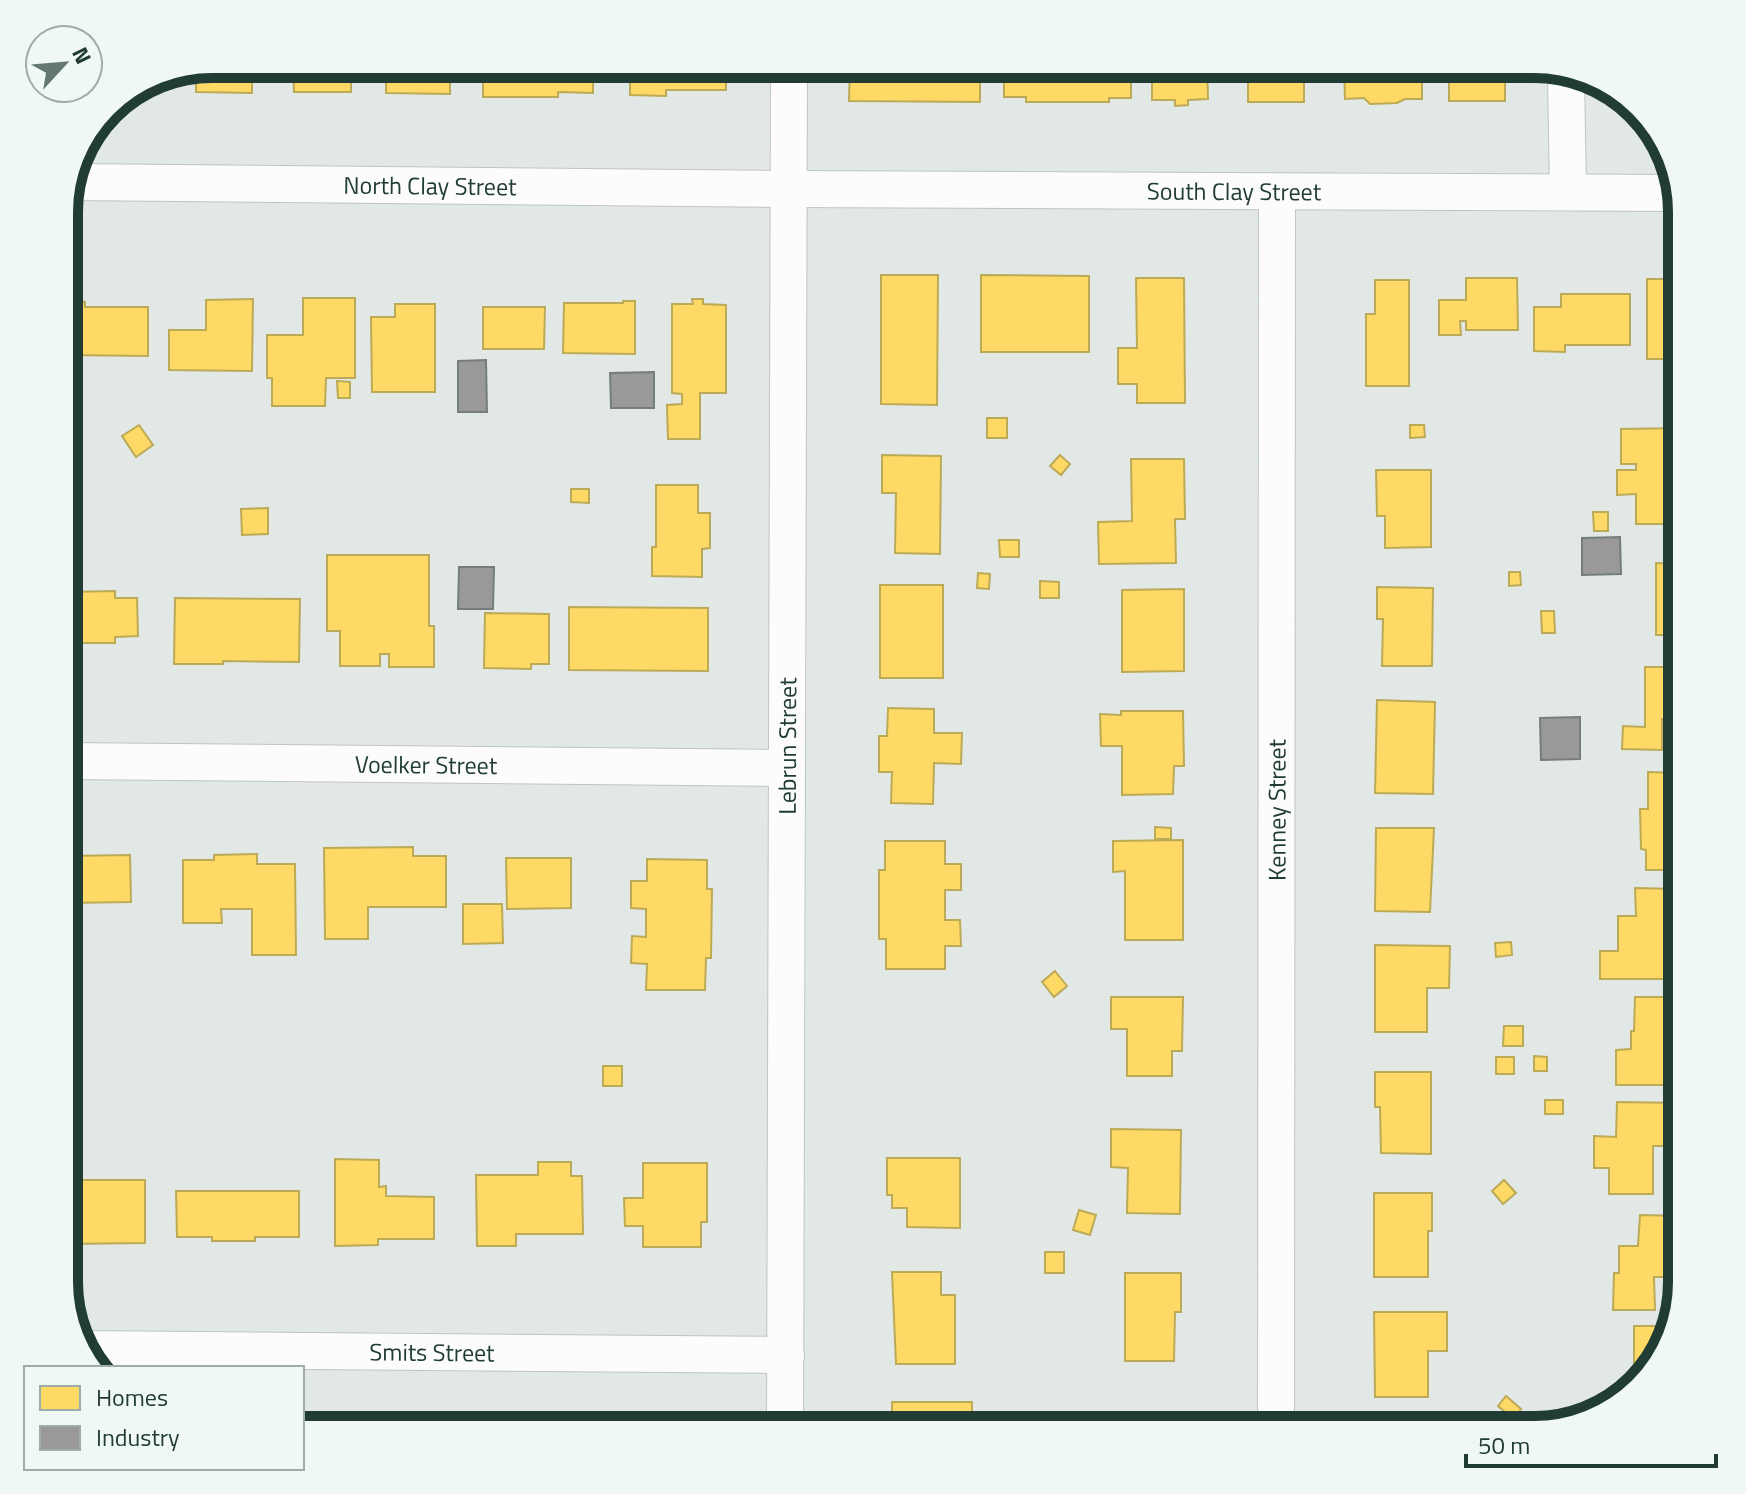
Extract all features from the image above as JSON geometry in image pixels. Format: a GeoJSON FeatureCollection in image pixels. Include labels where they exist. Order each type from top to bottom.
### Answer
{"type":"FeatureCollection","features":[{"type":"Feature","properties":{"kind":"street","name":"Lebrun Street"},"geometry":{"type":"LineString","coordinates":[[785,1416],[789,78]]}},
{"type":"Feature","properties":{"kind":"street"},"geometry":{"type":"LineString","coordinates":[[1566,83],[1568,192]]}},
{"type":"Feature","properties":{"kind":"street","name":"North Clay Street"},"geometry":{"type":"LineString","coordinates":[[82,182],[789,189]]}},
{"type":"Feature","properties":{"kind":"street","name":"South Clay Street"},"geometry":{"type":"LineString","coordinates":[[789,189],[1666,193]]}},
{"type":"Feature","properties":{"kind":"street","name":"Kenney Street"},"geometry":{"type":"LineString","coordinates":[[1276,1416],[1277,192]]}},
{"type":"Feature","properties":{"kind":"street","name":"Voelker Street"},"geometry":{"type":"LineString","coordinates":[[78,761],[787,768]]}},
{"type":"Feature","properties":{"kind":"street","name":"Smits Street"},"geometry":{"type":"LineString","coordinates":[[97,1349],[786,1355]]}},
{"type":"Feature","properties":{"kind":"building: Homes"},"geometry":{"type":"Polygon","coordinates":[[[252,78],[252,93],[196,92],[196,80],[252,78]]]}},
{"type":"Feature","properties":{"kind":"building: Homes"},"geometry":{"type":"Polygon","coordinates":[[[294,78],[351,78],[351,92],[294,92],[294,78]]]}},
{"type":"Feature","properties":{"kind":"building: Homes"},"geometry":{"type":"Polygon","coordinates":[[[386,78],[450,78],[450,94],[386,93],[386,78]]]}},
{"type":"Feature","properties":{"kind":"building: Homes"},"geometry":{"type":"Polygon","coordinates":[[[483,78],[593,78],[593,93],[558,92],[558,97],[483,97],[483,78]]]}},
{"type":"Feature","properties":{"kind":"building: Homes"},"geometry":{"type":"Polygon","coordinates":[[[630,78],[726,78],[726,90],[666,90],[666,96],[630,95],[630,78]]]}},
{"type":"Feature","properties":{"kind":"building: Homes"},"geometry":{"type":"Polygon","coordinates":[[[850,78],[980,78],[980,102],[849,101],[850,78]]]}},
{"type":"Feature","properties":{"kind":"building: Homes"},"geometry":{"type":"Polygon","coordinates":[[[1004,78],[1131,78],[1131,98],[1109,98],[1109,102],[1026,102],[1026,97],[1004,97],[1004,78]]]}},
{"type":"Feature","properties":{"kind":"building: Homes"},"geometry":{"type":"Polygon","coordinates":[[[1152,78],[1207,78],[1208,99],[1188,100],[1188,105],[1175,106],[1175,100],[1152,100],[1152,78]]]}},
{"type":"Feature","properties":{"kind":"building: Homes"},"geometry":{"type":"Polygon","coordinates":[[[1248,78],[1304,78],[1304,102],[1248,102],[1248,78]]]}},
{"type":"Feature","properties":{"kind":"building: Homes"},"geometry":{"type":"Polygon","coordinates":[[[1344,78],[1422,78],[1422,99],[1370,104],[1364,98],[1345,99],[1344,78]]]}},
{"type":"Feature","properties":{"kind":"building: Homes"},"geometry":{"type":"Polygon","coordinates":[[[1449,78],[1505,78],[1505,101],[1449,101],[1449,78]]]}},
{"type":"Feature","properties":{"kind":"building: Homes"},"geometry":{"type":"Polygon","coordinates":[[[881,275],[938,275],[937,405],[881,404],[881,275]]]}},
{"type":"Feature","properties":{"kind":"building: Homes"},"geometry":{"type":"Polygon","coordinates":[[[981,275],[1089,276],[1089,352],[981,352],[981,275]]]}},
{"type":"Feature","properties":{"kind":"building: Homes"},"geometry":{"type":"Polygon","coordinates":[[[1136,278],[1184,278],[1185,403],[1137,403],[1137,384],[1118,384],[1118,348],[1137,348],[1136,278]]]}},
{"type":"Feature","properties":{"kind":"building: Homes"},"geometry":{"type":"Polygon","coordinates":[[[1466,278],[1517,278],[1518,330],[1466,330],[1466,321],[1460,321],[1461,335],[1439,335],[1439,300],[1466,300],[1466,278]]]}},
{"type":"Feature","properties":{"kind":"building: Homes"},"geometry":{"type":"Polygon","coordinates":[[[1647,279],[1668,279],[1668,359],[1647,359],[1647,279]]]}},
{"type":"Feature","properties":{"kind":"building: Homes"},"geometry":{"type":"Polygon","coordinates":[[[1375,280],[1409,280],[1409,386],[1366,386],[1366,314],[1375,314],[1375,280]]]}},
{"type":"Feature","properties":{"kind":"building: Homes"},"geometry":{"type":"Polygon","coordinates":[[[1561,294],[1630,294],[1630,345],[1565,345],[1565,352],[1534,351],[1534,307],[1561,307],[1561,294]]]}},
{"type":"Feature","properties":{"kind":"building: Homes"},"geometry":{"type":"Polygon","coordinates":[[[303,298],[355,298],[355,378],[326,378],[325,406],[272,406],[272,378],[267,378],[267,335],[303,335],[303,298]]]}},
{"type":"Feature","properties":{"kind":"building: Homes"},"geometry":{"type":"Polygon","coordinates":[[[253,299],[252,371],[169,370],[169,330],[206,330],[206,300],[253,299]]]}},
{"type":"Feature","properties":{"kind":"building: Homes"},"geometry":{"type":"Polygon","coordinates":[[[692,299],[703,299],[703,304],[726,305],[726,393],[700,393],[700,439],[668,439],[667,405],[682,404],[682,394],[672,393],[672,304],[693,304],[692,299]]]}},
{"type":"Feature","properties":{"kind":"building: Homes"},"geometry":{"type":"Polygon","coordinates":[[[635,301],[635,354],[563,353],[564,303],[635,301]]]}},
{"type":"Feature","properties":{"kind":"building: Homes"},"geometry":{"type":"Polygon","coordinates":[[[78,302],[85,302],[85,307],[148,307],[148,356],[78,355],[78,302]]]}},
{"type":"Feature","properties":{"kind":"building: Homes"},"geometry":{"type":"Polygon","coordinates":[[[395,304],[435,304],[435,392],[372,392],[371,317],[395,317],[395,304]]]}},
{"type":"Feature","properties":{"kind":"building: Homes"},"geometry":{"type":"Polygon","coordinates":[[[483,307],[545,307],[544,349],[483,349],[483,307]]]}},
{"type":"Feature","properties":{"kind":"building: Homes"},"geometry":{"type":"Polygon","coordinates":[[[337,381],[350,382],[350,398],[338,398],[337,381]]]}},
{"type":"Feature","properties":{"kind":"building: Homes"},"geometry":{"type":"Polygon","coordinates":[[[987,418],[1007,418],[1007,438],[987,438],[987,418]]]}},
{"type":"Feature","properties":{"kind":"building: Homes"},"geometry":{"type":"Polygon","coordinates":[[[139,425],[153,445],[136,457],[122,436],[139,425]]]}},
{"type":"Feature","properties":{"kind":"building: Homes"},"geometry":{"type":"Polygon","coordinates":[[[1410,425],[1424,425],[1425,437],[1410,438],[1410,425]]]}},
{"type":"Feature","properties":{"kind":"building: Homes"},"geometry":{"type":"Polygon","coordinates":[[[1668,428],[1668,524],[1636,524],[1636,494],[1617,495],[1617,470],[1636,470],[1636,464],[1621,464],[1621,429],[1668,428]]]}},
{"type":"Feature","properties":{"kind":"building: Homes"},"geometry":{"type":"Polygon","coordinates":[[[882,455],[941,456],[940,554],[895,553],[896,493],[882,493],[882,455]]]}},
{"type":"Feature","properties":{"kind":"building: Homes"},"geometry":{"type":"Polygon","coordinates":[[[1060,455],[1070,464],[1061,475],[1050,466],[1060,455]]]}},
{"type":"Feature","properties":{"kind":"building: Homes"},"geometry":{"type":"Polygon","coordinates":[[[1131,459],[1184,459],[1185,519],[1175,519],[1176,563],[1099,564],[1098,522],[1132,521],[1131,459]]]}},
{"type":"Feature","properties":{"kind":"building: Homes"},"geometry":{"type":"Polygon","coordinates":[[[1376,470],[1431,470],[1431,547],[1385,548],[1385,516],[1377,516],[1376,470]]]}},
{"type":"Feature","properties":{"kind":"building: Homes"},"geometry":{"type":"Polygon","coordinates":[[[656,485],[698,485],[698,513],[710,513],[710,548],[702,549],[702,577],[652,576],[652,547],[656,547],[656,485]]]}},
{"type":"Feature","properties":{"kind":"building: Homes"},"geometry":{"type":"Polygon","coordinates":[[[571,489],[589,489],[589,503],[571,502],[571,489]]]}},
{"type":"Feature","properties":{"kind":"building: Homes"},"geometry":{"type":"Polygon","coordinates":[[[268,508],[268,534],[242,535],[241,509],[268,508]]]}},
{"type":"Feature","properties":{"kind":"building: Homes"},"geometry":{"type":"Polygon","coordinates":[[[1593,512],[1608,512],[1608,531],[1594,531],[1593,512]]]}},
{"type":"Feature","properties":{"kind":"building: Homes"},"geometry":{"type":"Polygon","coordinates":[[[999,540],[1019,540],[1019,557],[1000,557],[999,540]]]}},
{"type":"Feature","properties":{"kind":"building: Homes"},"geometry":{"type":"Polygon","coordinates":[[[327,555],[429,555],[429,626],[434,626],[434,667],[389,667],[389,654],[380,654],[380,666],[340,666],[340,631],[327,631],[327,555]]]}},
{"type":"Feature","properties":{"kind":"building: Homes"},"geometry":{"type":"Polygon","coordinates":[[[1656,563],[1668,563],[1668,635],[1656,635],[1656,563]]]}},
{"type":"Feature","properties":{"kind":"building: Homes"},"geometry":{"type":"Polygon","coordinates":[[[1509,572],[1520,572],[1521,585],[1509,586],[1509,572]]]}},
{"type":"Feature","properties":{"kind":"building: Homes"},"geometry":{"type":"Polygon","coordinates":[[[978,573],[990,574],[989,589],[977,588],[978,573]]]}},
{"type":"Feature","properties":{"kind":"building: Homes"},"geometry":{"type":"Polygon","coordinates":[[[1040,581],[1059,582],[1059,598],[1040,598],[1040,581]]]}},
{"type":"Feature","properties":{"kind":"building: Homes"},"geometry":{"type":"Polygon","coordinates":[[[880,585],[943,585],[943,678],[880,678],[880,585]]]}},
{"type":"Feature","properties":{"kind":"building: Homes"},"geometry":{"type":"Polygon","coordinates":[[[1377,587],[1433,588],[1432,666],[1382,666],[1383,619],[1377,619],[1377,587]]]}},
{"type":"Feature","properties":{"kind":"building: Homes"},"geometry":{"type":"Polygon","coordinates":[[[1184,589],[1184,671],[1122,672],[1122,590],[1184,589]]]}},
{"type":"Feature","properties":{"kind":"building: Homes"},"geometry":{"type":"Polygon","coordinates":[[[115,591],[115,598],[137,598],[138,636],[115,637],[115,643],[78,643],[78,592],[115,591]]]}},
{"type":"Feature","properties":{"kind":"building: Homes"},"geometry":{"type":"Polygon","coordinates":[[[175,598],[300,599],[299,662],[174,664],[175,598]]]}},
{"type":"Feature","properties":{"kind":"building: Homes"},"geometry":{"type":"Polygon","coordinates":[[[569,607],[708,608],[708,671],[569,670],[569,607]]]}},
{"type":"Feature","properties":{"kind":"building: Homes"},"geometry":{"type":"Polygon","coordinates":[[[1541,611],[1554,611],[1555,633],[1542,633],[1541,611]]]}},
{"type":"Feature","properties":{"kind":"building: Homes"},"geometry":{"type":"Polygon","coordinates":[[[485,613],[549,614],[549,664],[531,664],[531,669],[484,668],[485,613]]]}},
{"type":"Feature","properties":{"kind":"building: Homes"},"geometry":{"type":"Polygon","coordinates":[[[1645,667],[1668,667],[1668,719],[1662,719],[1662,750],[1622,749],[1623,726],[1645,727],[1645,667]]]}},
{"type":"Feature","properties":{"kind":"building: Homes"},"geometry":{"type":"Polygon","coordinates":[[[1377,700],[1435,702],[1433,794],[1375,793],[1377,700]]]}},
{"type":"Feature","properties":{"kind":"building: Homes"},"geometry":{"type":"Polygon","coordinates":[[[888,708],[934,709],[934,733],[962,733],[961,764],[934,763],[933,804],[891,803],[892,772],[879,772],[879,736],[887,736],[888,708]]]}},
{"type":"Feature","properties":{"kind":"building: Homes"},"geometry":{"type":"Polygon","coordinates":[[[1121,711],[1183,711],[1184,766],[1174,766],[1173,794],[1122,795],[1122,746],[1101,746],[1100,714],[1121,715],[1121,711]]]}},
{"type":"Feature","properties":{"kind":"building: Homes"},"geometry":{"type":"Polygon","coordinates":[[[1648,772],[1668,773],[1668,870],[1646,870],[1646,850],[1641,849],[1640,809],[1648,809],[1648,772]]]}},
{"type":"Feature","properties":{"kind":"building: Homes"},"geometry":{"type":"Polygon","coordinates":[[[1155,827],[1171,828],[1171,839],[1155,839],[1155,827]]]}},
{"type":"Feature","properties":{"kind":"building: Homes"},"geometry":{"type":"Polygon","coordinates":[[[1376,828],[1434,828],[1430,912],[1375,911],[1376,828]]]}},
{"type":"Feature","properties":{"kind":"building: Homes"},"geometry":{"type":"Polygon","coordinates":[[[1183,840],[1183,940],[1125,940],[1125,871],[1113,872],[1113,841],[1183,840]]]}},
{"type":"Feature","properties":{"kind":"building: Homes"},"geometry":{"type":"Polygon","coordinates":[[[885,841],[945,841],[945,864],[961,864],[961,890],[945,890],[945,920],[960,920],[961,946],[945,946],[945,969],[886,969],[886,939],[879,939],[879,870],[885,870],[885,841]]]}},
{"type":"Feature","properties":{"kind":"building: Homes"},"geometry":{"type":"Polygon","coordinates":[[[413,847],[413,856],[446,856],[446,907],[368,907],[368,939],[325,939],[324,848],[413,847]]]}},
{"type":"Feature","properties":{"kind":"building: Homes"},"geometry":{"type":"Polygon","coordinates":[[[257,854],[257,864],[295,864],[296,955],[252,955],[252,909],[221,909],[222,923],[183,923],[183,860],[214,860],[214,855],[257,854]]]}},
{"type":"Feature","properties":{"kind":"building: Homes"},"geometry":{"type":"Polygon","coordinates":[[[130,855],[131,902],[78,903],[78,856],[130,855]]]}},
{"type":"Feature","properties":{"kind":"building: Homes"},"geometry":{"type":"Polygon","coordinates":[[[506,858],[571,858],[571,908],[507,909],[506,858]]]}},
{"type":"Feature","properties":{"kind":"building: Homes"},"geometry":{"type":"Polygon","coordinates":[[[647,859],[707,860],[707,889],[712,889],[711,958],[706,958],[705,990],[646,990],[647,964],[631,963],[632,936],[646,937],[646,909],[631,908],[631,881],[647,881],[647,859]]]}},
{"type":"Feature","properties":{"kind":"building: Homes"},"geometry":{"type":"Polygon","coordinates":[[[1635,888],[1668,889],[1668,979],[1600,979],[1600,951],[1618,951],[1618,916],[1636,916],[1635,888]]]}},
{"type":"Feature","properties":{"kind":"building: Homes"},"geometry":{"type":"Polygon","coordinates":[[[463,904],[502,904],[503,943],[463,944],[463,904]]]}},
{"type":"Feature","properties":{"kind":"building: Homes"},"geometry":{"type":"Polygon","coordinates":[[[1511,942],[1512,955],[1496,957],[1495,943],[1511,942]]]}},
{"type":"Feature","properties":{"kind":"building: Homes"},"geometry":{"type":"Polygon","coordinates":[[[1375,945],[1450,946],[1449,988],[1427,988],[1427,1032],[1375,1032],[1375,945]]]}},
{"type":"Feature","properties":{"kind":"building: Homes"},"geometry":{"type":"Polygon","coordinates":[[[1055,971],[1067,986],[1054,997],[1042,982],[1055,971]]]}},
{"type":"Feature","properties":{"kind":"building: Homes"},"geometry":{"type":"Polygon","coordinates":[[[1111,997],[1183,997],[1182,1051],[1172,1051],[1172,1076],[1127,1076],[1127,1029],[1111,1029],[1111,997]]]}},
{"type":"Feature","properties":{"kind":"building: Homes"},"geometry":{"type":"Polygon","coordinates":[[[1635,997],[1668,997],[1668,1085],[1616,1085],[1616,1050],[1631,1049],[1631,1031],[1634,1031],[1635,997]]]}},
{"type":"Feature","properties":{"kind":"building: Homes"},"geometry":{"type":"Polygon","coordinates":[[[1504,1026],[1523,1026],[1523,1046],[1503,1046],[1504,1026]]]}},
{"type":"Feature","properties":{"kind":"building: Homes"},"geometry":{"type":"Polygon","coordinates":[[[1534,1056],[1547,1057],[1547,1071],[1534,1071],[1534,1056]]]}},
{"type":"Feature","properties":{"kind":"building: Homes"},"geometry":{"type":"Polygon","coordinates":[[[1496,1057],[1514,1057],[1514,1074],[1496,1074],[1496,1057]]]}},
{"type":"Feature","properties":{"kind":"building: Homes"},"geometry":{"type":"Polygon","coordinates":[[[603,1066],[622,1066],[622,1086],[603,1086],[603,1066]]]}},
{"type":"Feature","properties":{"kind":"building: Homes"},"geometry":{"type":"Polygon","coordinates":[[[1375,1072],[1431,1072],[1431,1154],[1381,1153],[1380,1107],[1375,1107],[1375,1072]]]}},
{"type":"Feature","properties":{"kind":"building: Homes"},"geometry":{"type":"Polygon","coordinates":[[[1545,1100],[1563,1100],[1563,1114],[1545,1114],[1545,1100]]]}},
{"type":"Feature","properties":{"kind":"building: Homes"},"geometry":{"type":"Polygon","coordinates":[[[1617,1102],[1668,1103],[1668,1146],[1653,1146],[1653,1194],[1609,1194],[1609,1168],[1594,1168],[1594,1136],[1616,1137],[1617,1102]]]}},
{"type":"Feature","properties":{"kind":"building: Homes"},"geometry":{"type":"Polygon","coordinates":[[[1111,1129],[1181,1130],[1180,1214],[1127,1213],[1128,1168],[1111,1167],[1111,1129]]]}},
{"type":"Feature","properties":{"kind":"building: Homes"},"geometry":{"type":"Polygon","coordinates":[[[887,1158],[960,1158],[960,1228],[907,1227],[907,1208],[892,1208],[892,1195],[887,1195],[887,1158]]]}},
{"type":"Feature","properties":{"kind":"building: Homes"},"geometry":{"type":"Polygon","coordinates":[[[335,1159],[379,1160],[379,1187],[386,1186],[386,1196],[434,1197],[434,1239],[378,1239],[378,1245],[335,1246],[335,1159]]]}},
{"type":"Feature","properties":{"kind":"building: Homes"},"geometry":{"type":"Polygon","coordinates":[[[538,1162],[571,1162],[571,1176],[582,1176],[583,1234],[516,1234],[516,1246],[477,1246],[476,1175],[538,1175],[538,1162]]]}},
{"type":"Feature","properties":{"kind":"building: Homes"},"geometry":{"type":"Polygon","coordinates":[[[643,1163],[707,1163],[707,1222],[701,1222],[701,1247],[643,1247],[643,1226],[625,1226],[624,1198],[643,1198],[643,1163]]]}},
{"type":"Feature","properties":{"kind":"building: Homes"},"geometry":{"type":"Polygon","coordinates":[[[78,1180],[145,1180],[145,1243],[78,1244],[78,1180]]]}},
{"type":"Feature","properties":{"kind":"building: Homes"},"geometry":{"type":"Polygon","coordinates":[[[1504,1180],[1516,1193],[1503,1204],[1492,1191],[1504,1180]]]}},
{"type":"Feature","properties":{"kind":"building: Homes"},"geometry":{"type":"Polygon","coordinates":[[[176,1191],[299,1191],[299,1237],[212,1241],[212,1237],[177,1237],[176,1191]]]}},
{"type":"Feature","properties":{"kind":"building: Homes"},"geometry":{"type":"Polygon","coordinates":[[[1374,1193],[1432,1193],[1428,1277],[1374,1277],[1374,1193]]]}},
{"type":"Feature","properties":{"kind":"building: Homes"},"geometry":{"type":"Polygon","coordinates":[[[1079,1210],[1096,1215],[1090,1235],[1073,1230],[1079,1210]]]}},
{"type":"Feature","properties":{"kind":"building: Homes"},"geometry":{"type":"Polygon","coordinates":[[[1640,1215],[1668,1216],[1668,1277],[1654,1277],[1655,1310],[1613,1310],[1614,1273],[1619,1273],[1619,1246],[1638,1246],[1640,1215]]]}},
{"type":"Feature","properties":{"kind":"building: Homes"},"geometry":{"type":"Polygon","coordinates":[[[1045,1252],[1064,1252],[1064,1273],[1045,1273],[1045,1252]]]}},
{"type":"Feature","properties":{"kind":"building: Homes"},"geometry":{"type":"Polygon","coordinates":[[[892,1272],[941,1272],[941,1295],[955,1295],[955,1364],[896,1364],[892,1272]]]}},
{"type":"Feature","properties":{"kind":"building: Homes"},"geometry":{"type":"Polygon","coordinates":[[[1125,1273],[1181,1273],[1181,1312],[1175,1312],[1174,1361],[1125,1361],[1125,1273]]]}},
{"type":"Feature","properties":{"kind":"building: Homes"},"geometry":{"type":"Polygon","coordinates":[[[1374,1312],[1447,1312],[1447,1351],[1428,1351],[1428,1397],[1375,1397],[1374,1312]]]}},
{"type":"Feature","properties":{"kind":"building: Homes"},"geometry":{"type":"Polygon","coordinates":[[[1634,1326],[1660,1326],[1650,1349],[1634,1371],[1634,1326]]]}},
{"type":"Feature","properties":{"kind":"building: Homes"},"geometry":{"type":"Polygon","coordinates":[[[1506,1396],[1521,1409],[1515,1416],[1510,1416],[1498,1406],[1506,1396]]]}},
{"type":"Feature","properties":{"kind":"building: Homes"},"geometry":{"type":"Polygon","coordinates":[[[892,1402],[972,1402],[972,1416],[892,1416],[892,1402]]]}},
{"type":"Feature","properties":{"kind":"building: Industry"},"geometry":{"type":"Polygon","coordinates":[[[486,360],[487,412],[458,412],[458,361],[486,360]]]}},
{"type":"Feature","properties":{"kind":"building: Industry"},"geometry":{"type":"Polygon","coordinates":[[[654,372],[654,408],[611,408],[610,373],[654,372]]]}},
{"type":"Feature","properties":{"kind":"building: Industry"},"geometry":{"type":"Polygon","coordinates":[[[1620,537],[1621,574],[1582,575],[1582,538],[1620,537]]]}},
{"type":"Feature","properties":{"kind":"building: Industry"},"geometry":{"type":"Polygon","coordinates":[[[459,567],[494,567],[493,609],[458,609],[459,567]]]}},
{"type":"Feature","properties":{"kind":"building: Industry"},"geometry":{"type":"Polygon","coordinates":[[[1580,717],[1580,759],[1541,760],[1540,718],[1580,717]]]}}]}
